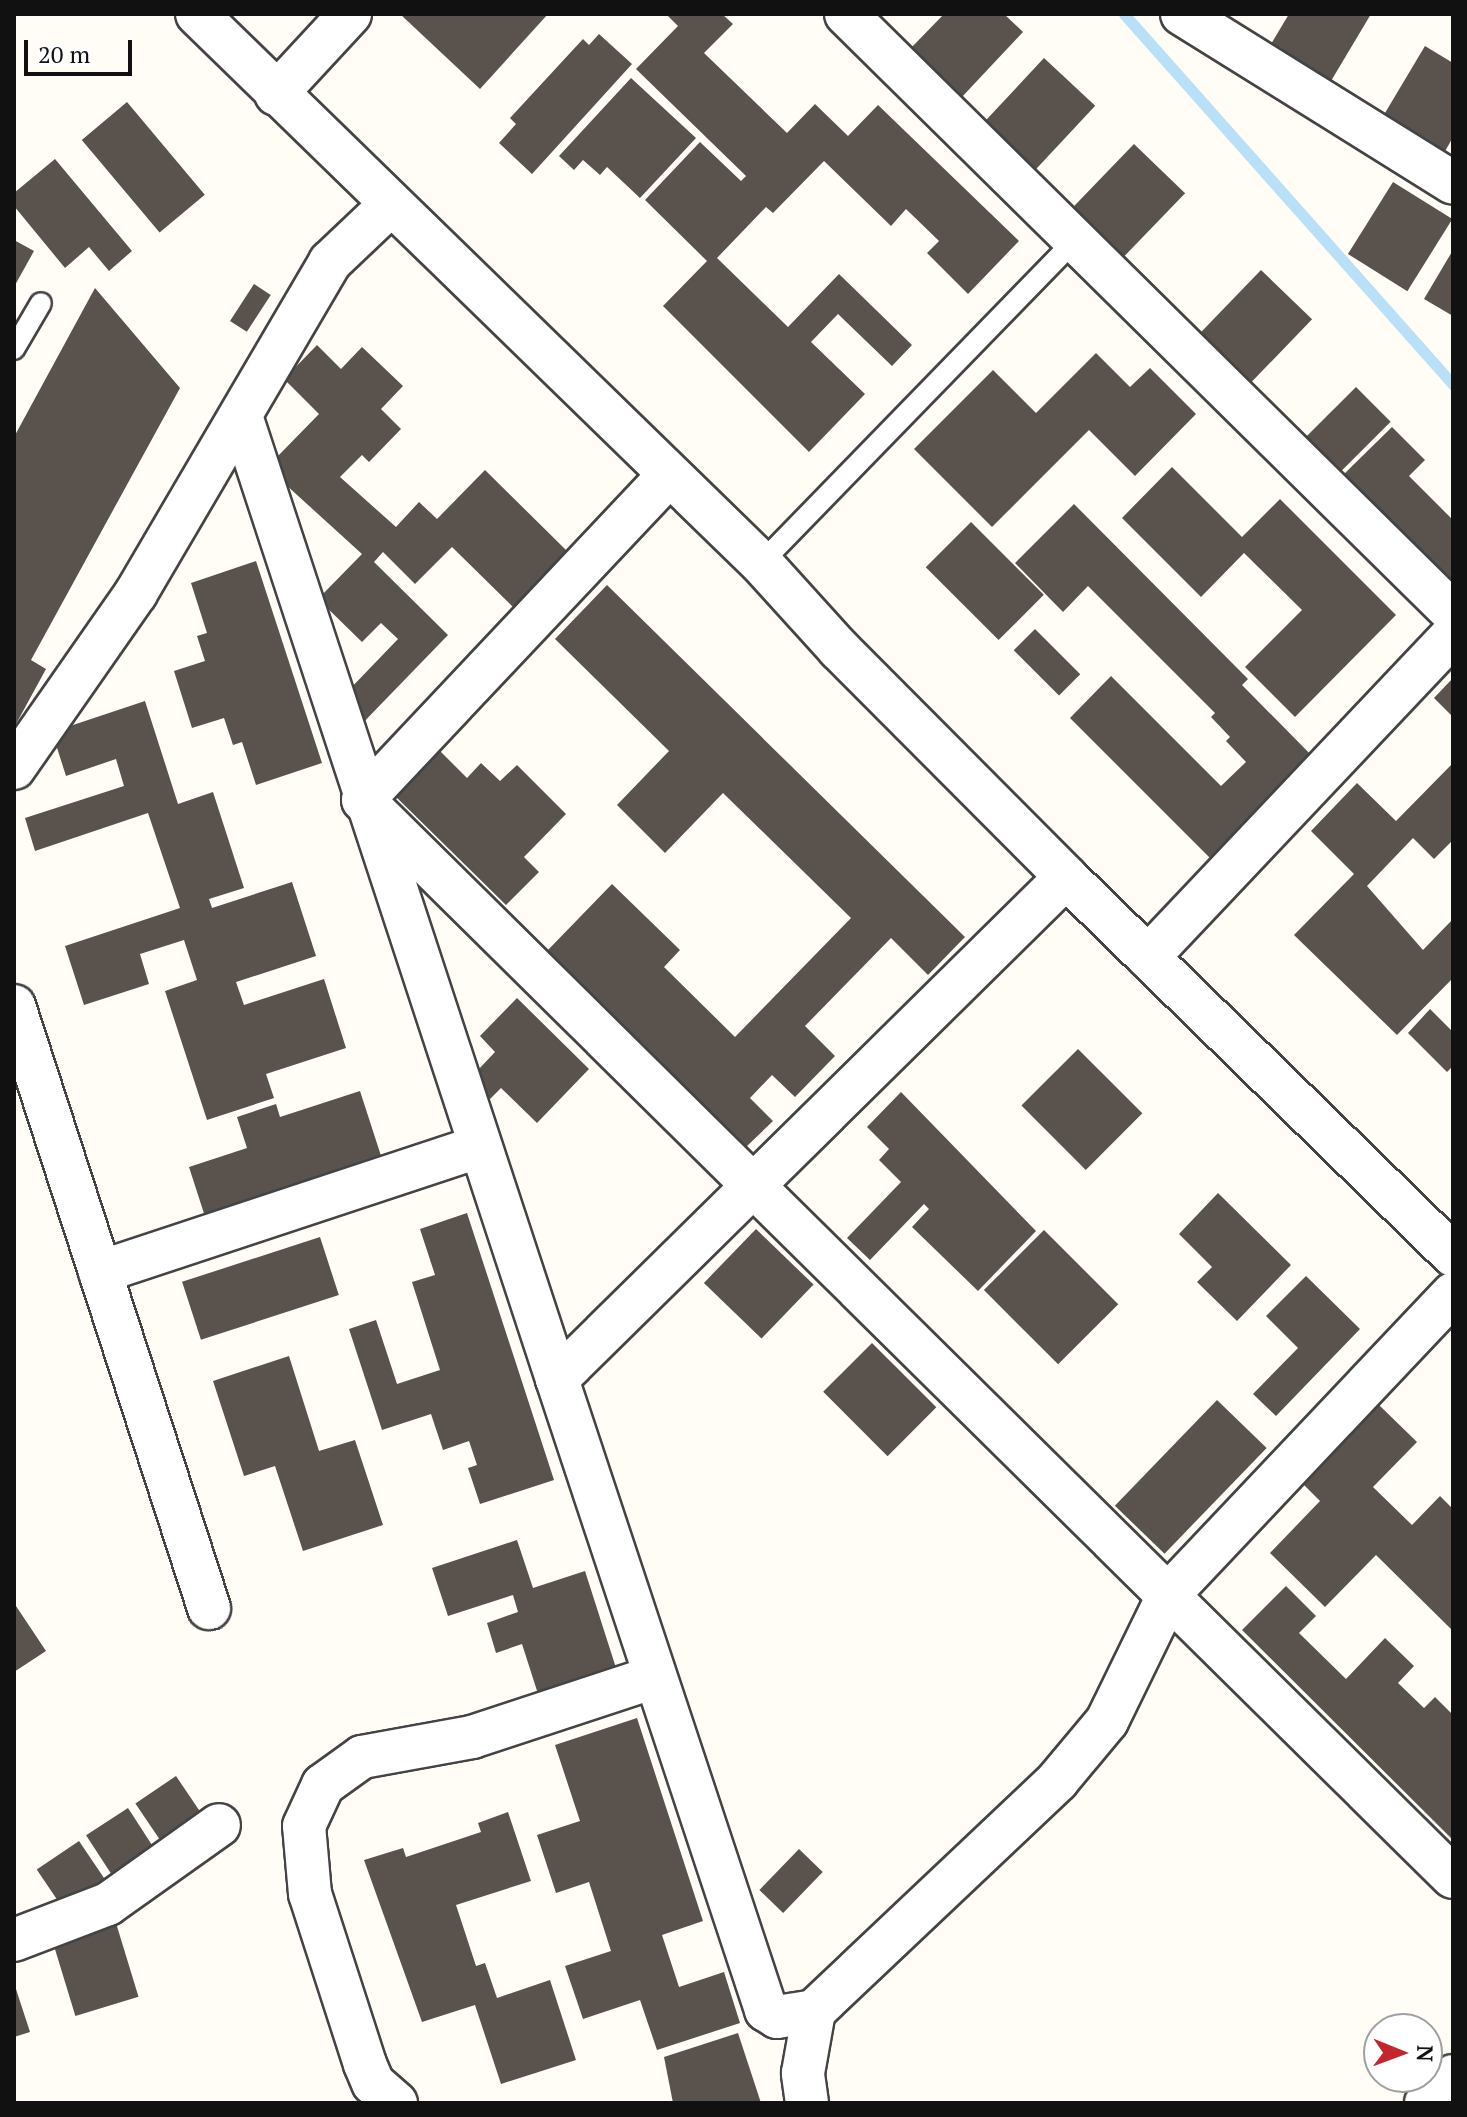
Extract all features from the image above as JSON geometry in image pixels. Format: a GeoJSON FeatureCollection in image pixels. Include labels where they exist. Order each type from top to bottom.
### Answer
{"type":"FeatureCollection","features":[{"type":"Feature","properties":{"kind":"street"},"geometry":{"type":"LineString","coordinates":[[197,14],[761,563],[839,649],[1066,877],[1453,1255]]}},
{"type":"Feature","properties":{"kind":"street"},"geometry":{"type":"LineString","coordinates":[[276,94],[350,14]]}},
{"type":"Feature","properties":{"kind":"street"},"geometry":{"type":"LineString","coordinates":[[846,14],[1453,613]]}},
{"type":"Feature","properties":{"kind":"street"},"geometry":{"type":"LineString","coordinates":[[1182,14],[1453,181]]}},
{"type":"Feature","properties":{"kind":"street"},"geometry":{"type":"LineString","coordinates":[[14,768],[136,593],[242,419],[330,262],[390,205]]}},
{"type":"Feature","properties":{"kind":"street"},"geometry":{"type":"LineString","coordinates":[[242,419],[363,800],[759,1996],[777,2017],[814,2011],[1057,1781],[1107,1721],[1169,1594],[1453,1294]]}},
{"type":"Feature","properties":{"kind":"street"},"geometry":{"type":"LineString","coordinates":[[363,800],[669,475]]}},
{"type":"Feature","properties":{"kind":"street"},"geometry":{"type":"LineString","coordinates":[[1148,957],[1453,634]]}},
{"type":"Feature","properties":{"kind":"street"},"geometry":{"type":"LineString","coordinates":[[363,800],[1453,1877]]}},
{"type":"Feature","properties":{"kind":"street"},"geometry":{"type":"LineString","coordinates":[[557,1379],[1066,877]]}},
{"type":"Feature","properties":{"kind":"street"},"geometry":{"type":"LineString","coordinates":[[14,1006],[209,1608]]}},
{"type":"Feature","properties":{"kind":"street"},"geometry":{"type":"LineString","coordinates":[[100,1272],[479,1147]]}},
{"type":"Feature","properties":{"kind":"street"},"geometry":{"type":"LineString","coordinates":[[396,2103],[373,2083],[365,2064],[310,1894],[304,1826],[323,1785],[362,1757],[472,1737],[654,1677]]}},
{"type":"Feature","properties":{"kind":"street"},"geometry":{"type":"LineString","coordinates":[[14,1940],[108,1904],[219,1825]]}},
{"type":"Feature","properties":{"kind":"street"},"geometry":{"type":"LineString","coordinates":[[807,2103],[803,2073],[814,2011]]}},
{"type":"Feature","properties":{"kind":"street"},"geometry":{"type":"LineString","coordinates":[[1426,2103],[1453,2076]]}},
{"type":"Feature","properties":{"kind":"lane"},"geometry":{"type":"LineString","coordinates":[[761,563],[1075,240]]}},
{"type":"Feature","properties":{"kind":"lane"},"geometry":{"type":"LineString","coordinates":[[14,349],[41,303]]}},
{"type":"Feature","properties":{"kind":"building"},"geometry":{"type":"Polygon","coordinates":[[[400,14],[548,14],[480,89],[400,14]]]}},
{"type":"Feature","properties":{"kind":"building"},"geometry":{"type":"Polygon","coordinates":[[[666,14],[722,14],[733,24],[704,53],[787,133],[815,104],[848,136],[878,105],[1019,241],[968,294],[927,253],[939,241],[906,209],[891,226],[824,161],[773,213],[766,207],[717,258],[788,327],[839,274],[912,345],[892,366],[838,314],[811,342],[865,394],[809,452],[663,306],[707,261],[645,200],[700,142],[741,181],[746,176],[636,69],[678,26],[666,14]]]}},
{"type":"Feature","properties":{"kind":"building"},"geometry":{"type":"Polygon","coordinates":[[[944,14],[1004,14],[1023,32],[961,98],[910,49],[944,14]]]}},
{"type":"Feature","properties":{"kind":"building"},"geometry":{"type":"Polygon","coordinates":[[[1289,14],[1371,14],[1328,86],[1268,49],[1289,14]]]}},
{"type":"Feature","properties":{"kind":"building"},"geometry":{"type":"Polygon","coordinates":[[[599,34],[632,64],[532,174],[499,143],[516,124],[510,118],[583,39],[589,45],[599,34]]]}},
{"type":"Feature","properties":{"kind":"building"},"geometry":{"type":"Polygon","coordinates":[[[1425,46],[1453,63],[1453,137],[1443,155],[1382,118],[1425,46]]]}},
{"type":"Feature","properties":{"kind":"building"},"geometry":{"type":"Polygon","coordinates":[[[1044,58],[1095,106],[1034,172],[983,124],[1044,58]]]}},
{"type":"Feature","properties":{"kind":"building"},"geometry":{"type":"Polygon","coordinates":[[[631,78],[696,138],[640,198],[607,167],[600,175],[583,160],[574,170],[559,156],[631,78]]]}},
{"type":"Feature","properties":{"kind":"building"},"geometry":{"type":"Polygon","coordinates":[[[127,102],[205,195],[160,233],[82,140],[127,102]]]}},
{"type":"Feature","properties":{"kind":"building"},"geometry":{"type":"Polygon","coordinates":[[[1134,144],[1185,193],[1122,259],[1071,209],[1134,144]]]}},
{"type":"Feature","properties":{"kind":"building"},"geometry":{"type":"Polygon","coordinates":[[[55,159],[132,251],[109,271],[89,247],[65,268],[14,206],[14,193],[55,159]]]}},
{"type":"Feature","properties":{"kind":"building"},"geometry":{"type":"Polygon","coordinates":[[[1393,182],[1452,219],[1407,291],[1348,254],[1393,182]]]}},
{"type":"Feature","properties":{"kind":"building"},"geometry":{"type":"Polygon","coordinates":[[[14,240],[34,251],[14,287],[14,240]]]}},
{"type":"Feature","properties":{"kind":"building"},"geometry":{"type":"Polygon","coordinates":[[[1453,250],[1453,316],[1424,299],[1453,250]]]}},
{"type":"Feature","properties":{"kind":"building"},"geometry":{"type":"Polygon","coordinates":[[[1261,270],[1312,319],[1249,385],[1198,335],[1261,270]]]}},
{"type":"Feature","properties":{"kind":"building"},"geometry":{"type":"Polygon","coordinates":[[[254,284],[271,295],[247,332],[230,321],[254,284]]]}},
{"type":"Feature","properties":{"kind":"building"},"geometry":{"type":"Polygon","coordinates":[[[95,288],[180,388],[31,660],[46,669],[16,724],[14,437],[95,288]]]}},
{"type":"Feature","properties":{"kind":"building"},"geometry":{"type":"Polygon","coordinates":[[[317,345],[341,369],[362,347],[403,386],[381,409],[401,429],[369,462],[362,455],[340,477],[396,527],[419,502],[437,519],[485,470],[567,551],[513,607],[452,547],[415,584],[383,552],[374,562],[448,635],[355,731],[347,692],[398,639],[381,623],[362,642],[318,599],[362,554],[285,484],[277,457],[319,414],[284,379],[317,345]]]}},
{"type":"Feature","properties":{"kind":"building"},"geometry":{"type":"Polygon","coordinates":[[[1096,353],[1130,387],[1150,368],[1196,414],[1135,476],[1089,430],[992,527],[914,449],[993,370],[1036,413],[1096,353]]]}},
{"type":"Feature","properties":{"kind":"building"},"geometry":{"type":"Polygon","coordinates":[[[1356,387],[1391,422],[1338,474],[1304,439],[1356,387]]]}},
{"type":"Feature","properties":{"kind":"building"},"geometry":{"type":"Polygon","coordinates":[[[1392,427],[1425,460],[1409,476],[1453,520],[1453,592],[1340,478],[1392,427]]]}},
{"type":"Feature","properties":{"kind":"building"},"geometry":{"type":"Polygon","coordinates":[[[1172,467],[1242,537],[1280,499],[1396,615],[1295,717],[1245,667],[1302,610],[1244,553],[1201,597],[1122,518],[1172,467]]]}},
{"type":"Feature","properties":{"kind":"building"},"geometry":{"type":"Polygon","coordinates":[[[1074,504],[1248,679],[1242,685],[1317,761],[1215,863],[1070,718],[1111,676],[1221,786],[1246,762],[1226,741],[1230,737],[1211,717],[1215,713],[1088,586],[1063,612],[1015,563],[1074,504]]]}},
{"type":"Feature","properties":{"kind":"building"},"geometry":{"type":"Polygon","coordinates":[[[971,522],[1044,595],[999,640],[926,567],[971,522]]]}},
{"type":"Feature","properties":{"kind":"building"},"geometry":{"type":"Polygon","coordinates":[[[256,561],[322,763],[256,785],[242,742],[233,745],[224,718],[192,728],[174,671],[205,661],[197,636],[207,633],[191,583],[256,561]]]}},
{"type":"Feature","properties":{"kind":"building"},"geometry":{"type":"Polygon","coordinates":[[[607,585],[965,937],[928,975],[891,938],[805,1026],[835,1056],[795,1097],[772,1075],[750,1098],[773,1121],[746,1147],[547,951],[612,884],[680,950],[664,967],[735,1037],[851,918],[723,793],[665,853],[617,805],[669,751],[555,639],[607,585]]]}},
{"type":"Feature","properties":{"kind":"building"},"geometry":{"type":"Polygon","coordinates":[[[1035,629],[1080,674],[1059,695],[1014,650],[1035,629]]]}},
{"type":"Feature","properties":{"kind":"building"},"geometry":{"type":"Polygon","coordinates":[[[1453,678],[1453,717],[1434,698],[1453,678]]]}},
{"type":"Feature","properties":{"kind":"building"},"geometry":{"type":"Polygon","coordinates":[[[145,701],[178,804],[213,792],[244,888],[209,899],[212,908],[292,882],[316,956],[236,982],[244,1005],[324,979],[346,1048],[266,1074],[274,1098],[207,1120],[165,991],[197,980],[184,940],[140,954],[149,984],[84,1005],[65,946],[180,908],[148,813],[35,851],[25,818],[124,786],[116,759],[66,776],[52,732],[145,701]]]}},
{"type":"Feature","properties":{"kind":"building"},"geometry":{"type":"Polygon","coordinates":[[[436,747],[467,778],[481,763],[500,781],[517,765],[566,814],[524,857],[539,872],[506,905],[392,793],[436,747]]]}},
{"type":"Feature","properties":{"kind":"building"},"geometry":{"type":"Polygon","coordinates":[[[1453,763],[1453,840],[1434,859],[1413,838],[1367,886],[1423,950],[1453,919],[1453,978],[1397,1035],[1294,935],[1354,874],[1311,831],[1357,783],[1396,821],[1453,763]]]}},
{"type":"Feature","properties":{"kind":"building"},"geometry":{"type":"Polygon","coordinates":[[[517,998],[589,1069],[537,1123],[501,1088],[489,1100],[478,1070],[495,1052],[480,1036],[517,998]]]}},
{"type":"Feature","properties":{"kind":"building"},"geometry":{"type":"Polygon","coordinates":[[[1430,1009],[1453,1032],[1453,1066],[1447,1072],[1408,1033],[1430,1009]]]}},
{"type":"Feature","properties":{"kind":"building"},"geometry":{"type":"Polygon","coordinates":[[[1078,1049],[1142,1113],[1086,1170],[1021,1106],[1078,1049]]]}},
{"type":"Feature","properties":{"kind":"building"},"geometry":{"type":"Polygon","coordinates":[[[360,1091],[383,1162],[209,1229],[189,1167],[247,1148],[237,1117],[276,1104],[280,1117],[360,1091]]]}},
{"type":"Feature","properties":{"kind":"building"},"geometry":{"type":"Polygon","coordinates":[[[901,1092],[1036,1231],[978,1291],[912,1227],[929,1209],[924,1204],[870,1260],[847,1238],[901,1182],[879,1160],[889,1149],[867,1127],[901,1092]]]}},
{"type":"Feature","properties":{"kind":"building"},"geometry":{"type":"Polygon","coordinates":[[[1218,1193],[1291,1265],[1237,1321],[1197,1282],[1212,1267],[1179,1234],[1218,1193]]]}},
{"type":"Feature","properties":{"kind":"building"},"geometry":{"type":"Polygon","coordinates":[[[467,1213],[554,1480],[480,1504],[468,1468],[477,1465],[469,1441],[443,1450],[431,1414],[382,1430],[349,1329],[376,1320],[397,1384],[440,1370],[412,1282],[435,1275],[420,1229],[467,1213]]]}},
{"type":"Feature","properties":{"kind":"building"},"geometry":{"type":"Polygon","coordinates":[[[756,1229],[814,1285],[761,1339],[704,1283],[756,1229]]]}},
{"type":"Feature","properties":{"kind":"building"},"geometry":{"type":"Polygon","coordinates":[[[1044,1230],[1118,1304],[1058,1364],[984,1290],[1044,1230]]]}},
{"type":"Feature","properties":{"kind":"building"},"geometry":{"type":"Polygon","coordinates":[[[320,1237],[339,1295],[201,1340],[182,1282],[320,1237]]]}},
{"type":"Feature","properties":{"kind":"building"},"geometry":{"type":"Polygon","coordinates":[[[1306,1276],[1360,1329],[1276,1416],[1253,1394],[1298,1348],[1266,1316],[1306,1276]]]}},
{"type":"Feature","properties":{"kind":"building"},"geometry":{"type":"Polygon","coordinates":[[[872,1343],[936,1407],[888,1456],[823,1392],[872,1343]]]}},
{"type":"Feature","properties":{"kind":"building"},"geometry":{"type":"Polygon","coordinates":[[[289,1356],[319,1451],[355,1440],[383,1525],[303,1551],[275,1466],[244,1476],[213,1381],[289,1356]]]}},
{"type":"Feature","properties":{"kind":"building"},"geometry":{"type":"Polygon","coordinates":[[[1217,1400],[1267,1448],[1165,1554],[1115,1506],[1217,1400]]]}},
{"type":"Feature","properties":{"kind":"building"},"geometry":{"type":"Polygon","coordinates":[[[1379,1405],[1417,1442],[1373,1487],[1412,1525],[1440,1496],[1453,1509],[1453,1631],[1376,1555],[1325,1607],[1270,1553],[1320,1501],[1303,1484],[1379,1405]]]}},
{"type":"Feature","properties":{"kind":"building"},"geometry":{"type":"Polygon","coordinates":[[[517,1540],[533,1588],[585,1571],[617,1671],[539,1697],[522,1644],[496,1653],[487,1623],[518,1612],[513,1595],[448,1616],[432,1568],[517,1540]]]}},
{"type":"Feature","properties":{"kind":"building"},"geometry":{"type":"Polygon","coordinates":[[[1286,1586],[1316,1616],[1299,1633],[1346,1679],[1385,1638],[1414,1666],[1398,1683],[1424,1708],[1435,1697],[1453,1715],[1453,1840],[1242,1630],[1286,1586]]]}},
{"type":"Feature","properties":{"kind":"building"},"geometry":{"type":"Polygon","coordinates":[[[14,1603],[46,1651],[14,1672],[14,1603]]]}},
{"type":"Feature","properties":{"kind":"building"},"geometry":{"type":"Polygon","coordinates":[[[637,1718],[703,1921],[662,1935],[679,1987],[724,1972],[740,2023],[657,2050],[640,2000],[583,2019],[565,1966],[611,1951],[589,1882],[556,1893],[537,1835],[580,1821],[555,1745],[637,1718]]]}},
{"type":"Feature","properties":{"kind":"building"},"geometry":{"type":"Polygon","coordinates":[[[176,1776],[207,1822],[166,1849],[135,1803],[176,1776]]]}},
{"type":"Feature","properties":{"kind":"building"},"geometry":{"type":"Polygon","coordinates":[[[128,1808],[158,1854],[116,1881],[86,1835],[128,1808]]]}},
{"type":"Feature","properties":{"kind":"building"},"geometry":{"type":"Polygon","coordinates":[[[508,1812],[531,1881],[456,1905],[476,1966],[485,1963],[497,1998],[550,1980],[576,2060],[501,2084],[475,2005],[422,2022],[364,1860],[403,1848],[406,1857],[481,1832],[478,1823],[508,1812]]]}},
{"type":"Feature","properties":{"kind":"building"},"geometry":{"type":"Polygon","coordinates":[[[79,1841],[110,1887],[67,1915],[37,1870],[79,1841]]]}},
{"type":"Feature","properties":{"kind":"building"},"geometry":{"type":"Polygon","coordinates":[[[799,1849],[823,1872],[783,1913],[759,1890],[799,1849]]]}},
{"type":"Feature","properties":{"kind":"building"},"geometry":{"type":"Polygon","coordinates":[[[116,1923],[139,1997],[75,2016],[53,1942],[116,1923]]]}},
{"type":"Feature","properties":{"kind":"building"},"geometry":{"type":"Polygon","coordinates":[[[14,1983],[30,2032],[14,2037],[14,1983]]]}},
{"type":"Feature","properties":{"kind":"building"},"geometry":{"type":"Polygon","coordinates":[[[738,2033],[761,2103],[673,2103],[664,2057],[738,2033]]]}},
{"type":"Feature","properties":{"kind":"waterway"},"geometry":{"type":"LineString","coordinates":[[1124,14],[1453,385]]}}]}
